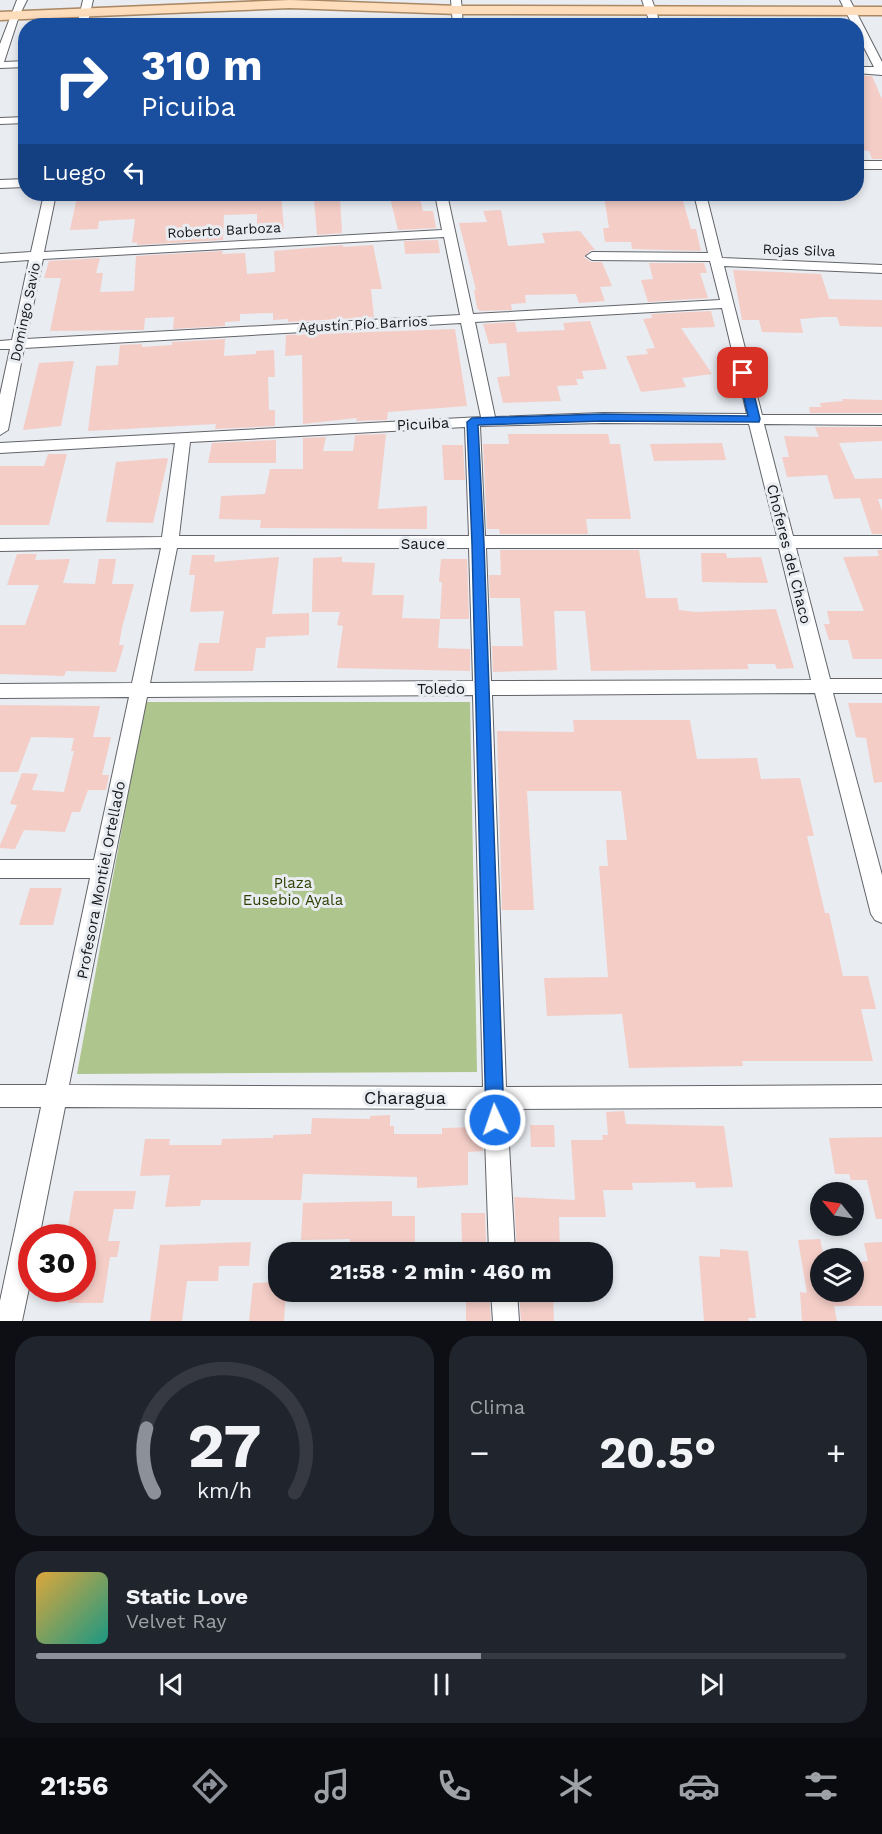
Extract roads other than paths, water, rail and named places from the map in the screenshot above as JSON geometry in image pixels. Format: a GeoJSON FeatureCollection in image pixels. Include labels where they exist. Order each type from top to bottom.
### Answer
{"type":"FeatureCollection","features":[{"type":"Feature","properties":{"kind":"main road"},"geometry":{"type":"LineString","coordinates":[[592,0],[649,4],[731,0]]}},
{"type":"Feature","properties":{"kind":"main road"},"geometry":{"type":"LineString","coordinates":[[0,3],[21,1],[85,10]]}},
{"type":"Feature","properties":{"kind":"main road"},"geometry":{"type":"LineString","coordinates":[[0,16],[85,10],[290,4],[848,6],[882,11]]}},
{"type":"Feature","properties":{"kind":"street"},"geometry":{"type":"LineString","coordinates":[[0,60],[21,1]]}},
{"type":"Feature","properties":{"kind":"street"},"geometry":{"type":"LineString","coordinates":[[864,36],[882,70],[864,70]]}},
{"type":"Feature","properties":{"kind":"street"},"geometry":{"type":"LineString","coordinates":[[0,65],[18,64]]}},
{"type":"Feature","properties":{"kind":"street"},"geometry":{"type":"LineString","coordinates":[[0,121],[18,120]]}},
{"type":"Feature","properties":{"kind":"street"},"geometry":{"type":"LineString","coordinates":[[864,165],[882,165]]}},
{"type":"Feature","properties":{"kind":"street"},"geometry":{"type":"LineString","coordinates":[[0,184],[18,183]]}},
{"type":"Feature","properties":{"kind":"street","name":"Domingo Savio"},"geometry":{"type":"LineString","coordinates":[[0,430],[49,201]]}},
{"type":"Feature","properties":{"kind":"street"},"geometry":{"type":"LineString","coordinates":[[442,201],[466,318],[481,422],[478,544],[494,1098],[501,1242]]}},
{"type":"Feature","properties":{"kind":"street","name":"Choferes del Chaco"},"geometry":{"type":"LineString","coordinates":[[702,201],[822,686],[876,867],[882,914]]}},
{"type":"Feature","properties":{"kind":"street","name":"Roberto Barboza"},"geometry":{"type":"LineString","coordinates":[[0,258],[449,233]]}},
{"type":"Feature","properties":{"kind":"street","name":"Rojas Silva"},"geometry":{"type":"LineString","coordinates":[[592,256],[882,269]]}},
{"type":"Feature","properties":{"kind":"street","name":"Agustín Pío Barrios"},"geometry":{"type":"LineString","coordinates":[[0,345],[726,304]]}},
{"type":"Feature","properties":{"kind":"street","name":"Picuiba"},"geometry":{"type":"LineString","coordinates":[[0,448],[481,422],[603,418],[882,420]]}},
{"type":"Feature","properties":{"kind":"street","name":"Profesora Montiel Ortellado"},"geometry":{"type":"LineString","coordinates":[[9,1321],[170,542],[183,437]]}},
{"type":"Feature","properties":{"kind":"street","name":"Sauce"},"geometry":{"type":"LineString","coordinates":[[0,545],[170,542],[478,544],[882,542]]}},
{"type":"Feature","properties":{"kind":"street","name":"Toledo"},"geometry":{"type":"LineString","coordinates":[[0,692],[882,686]]}},
{"type":"Feature","properties":{"kind":"street"},"geometry":{"type":"LineString","coordinates":[[0,869],[103,869]]}},
{"type":"Feature","properties":{"kind":"street","name":"Charagua"},"geometry":{"type":"LineString","coordinates":[[0,1096],[494,1098],[882,1096]]}},
{"type":"Feature","properties":{"kind":"street"},"geometry":{"type":"LineString","coordinates":[[505,1302],[506,1321]]}},
{"type":"Feature","properties":{"kind":"park label","name":"Plaza Eusebio Ayala"},"geometry":{"type":"Point","coordinates":[293,892]}}]}
